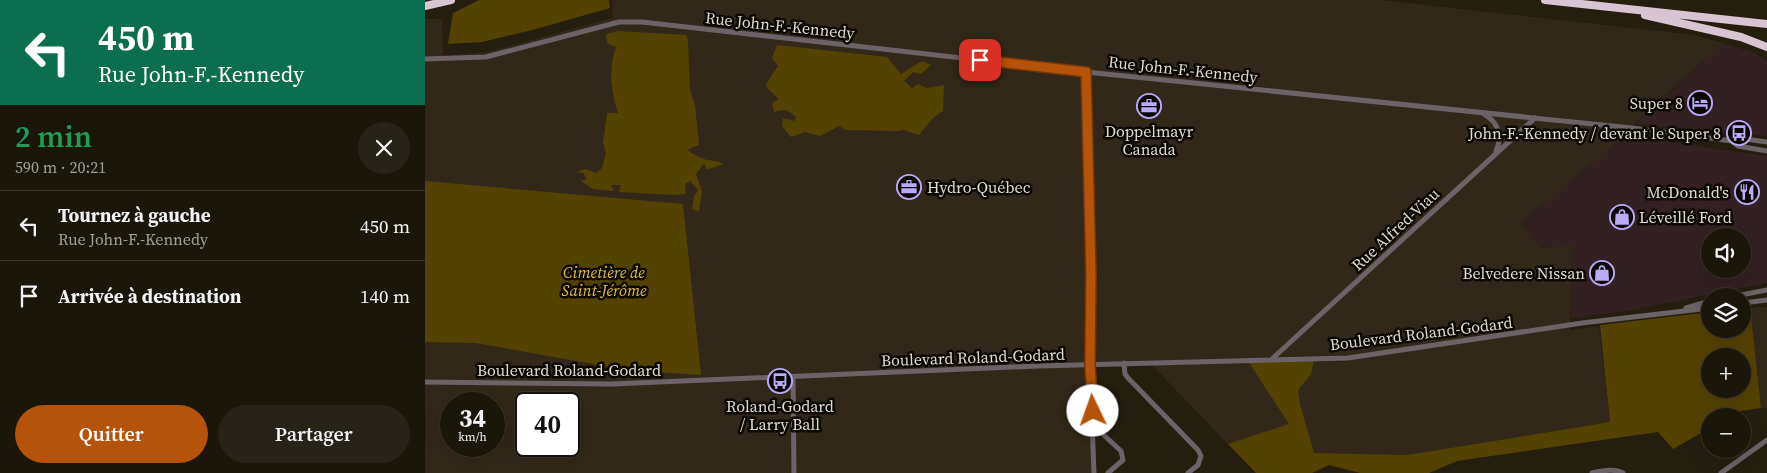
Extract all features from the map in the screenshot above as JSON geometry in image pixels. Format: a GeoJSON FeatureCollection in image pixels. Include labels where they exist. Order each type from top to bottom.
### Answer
{"type":"FeatureCollection","features":[{"type":"Feature","properties":{"kind":"highway"},"geometry":{"type":"LineString","coordinates":[[425,6],[451,0]]}},
{"type":"Feature","properties":{"kind":"highway"},"geometry":{"type":"LineString","coordinates":[[1545,0],[1767,24]]}},
{"type":"Feature","properties":{"kind":"highway"},"geometry":{"type":"LineString","coordinates":[[1614,7],[1741,37],[1767,47]]}},
{"type":"Feature","properties":{"kind":"street","name":"Rue John-F.-Kennedy"},"geometry":{"type":"LineString","coordinates":[[425,58],[486,57],[619,22],[642,22],[1086,72],[1632,128],[1732,141],[1738,146],[1767,151]]}},
{"type":"Feature","properties":{"kind":"street"},"geometry":{"type":"LineString","coordinates":[[1086,72],[1091,265],[1090,365],[1094,426],[1094,473]]}},
{"type":"Feature","properties":{"kind":"street"},"geometry":{"type":"LineString","coordinates":[[1482,113],[1497,126],[1499,141],[1495,154]]}},
{"type":"Feature","properties":{"kind":"street","name":"Rue Alfred-Viau"},"geometry":{"type":"LineString","coordinates":[[1273,359],[1535,118]]}},
{"type":"Feature","properties":{"kind":"street","name":"Rue John-F.-Kennedy"},"geometry":{"type":"LineString","coordinates":[[1732,141],[1738,138],[1767,142]]}},
{"type":"Feature","properties":{"kind":"street"},"geometry":{"type":"LineString","coordinates":[[1751,293],[1767,290]]}},
{"type":"Feature","properties":{"kind":"street"},"geometry":{"type":"LineString","coordinates":[[1751,302],[1767,300]]}},
{"type":"Feature","properties":{"kind":"street","name":"Boulevard Roland-Godard"},"geometry":{"type":"LineString","coordinates":[[1668,312],[1701,303]]}},
{"type":"Feature","properties":{"kind":"street","name":"Boulevard Roland-Godard"},"geometry":{"type":"LineString","coordinates":[[425,382],[612,384],[1123,363],[1348,358],[1582,323],[1701,309]]}},
{"type":"Feature","properties":{"kind":"street"},"geometry":{"type":"LineString","coordinates":[[1123,363],[1128,378],[1198,450],[1201,456],[1198,465],[1188,473]]}},
{"type":"Feature","properties":{"kind":"street"},"geometry":{"type":"LineString","coordinates":[[793,377],[794,473]]}},
{"type":"Feature","properties":{"kind":"street"},"geometry":{"type":"LineString","coordinates":[[1094,426],[1121,451],[1123,460],[1107,473]]}},
{"type":"Feature","properties":{"kind":"street"},"geometry":{"type":"LineString","coordinates":[[1721,473],[1767,440]]}},
{"type":"Feature","properties":{"kind":"street"},"geometry":{"type":"LineString","coordinates":[[1592,473],[1611,470],[1623,473]]}},
{"type":"Feature","properties":{"kind":"shaded area"},"geometry":{"type":"Polygon","coordinates":[[[612,0],[1381,0],[1695,35],[1723,43],[1635,123],[1625,136],[1521,222],[1541,248],[1573,245],[1570,330],[1599,326],[1610,422],[1407,455],[1314,453],[1305,422],[1228,444],[1153,366],[1091,365],[1093,473],[425,473],[425,19],[442,19],[443,56],[488,52],[613,18],[612,0]]]}},
{"type":"Feature","properties":{"kind":"shaded area"},"geometry":{"type":"Polygon","coordinates":[[[1723,43],[1755,53],[1767,61],[1767,136],[1635,124],[1723,43]]]}},
{"type":"Feature","properties":{"kind":"shaded area"},"geometry":{"type":"Polygon","coordinates":[[[1625,136],[1767,156],[1767,283],[1742,288],[1701,288],[1701,296],[1626,311],[1571,318],[1573,245],[1541,248],[1521,222],[1625,136]]]}},
{"type":"Feature","properties":{"kind":"shaded area"},"geometry":{"type":"Polygon","coordinates":[[[1767,307],[1767,408],[1761,408],[1751,331],[1751,308],[1767,307]]]}},
{"type":"Feature","properties":{"kind":"green space"},"geometry":{"type":"Polygon","coordinates":[[[479,0],[609,0],[610,8],[482,42],[448,44],[453,13],[479,0]]]}},
{"type":"Feature","properties":{"kind":"green space"},"geometry":{"type":"Polygon","coordinates":[[[618,31],[686,35],[688,40],[690,90],[695,105],[699,145],[687,150],[707,160],[723,164],[707,170],[704,163],[696,174],[702,191],[699,212],[692,209],[694,196],[698,190],[690,181],[685,184],[686,194],[619,192],[621,185],[611,185],[614,191],[593,189],[581,181],[587,179],[583,173],[576,172],[585,169],[596,173],[602,168],[606,153],[603,143],[607,113],[618,113],[611,80],[616,47],[607,43],[606,34],[618,31]]]}},
{"type":"Feature","properties":{"kind":"green space"},"geometry":{"type":"Polygon","coordinates":[[[777,45],[887,57],[901,74],[922,61],[931,65],[921,74],[913,72],[904,81],[912,88],[918,84],[927,88],[944,85],[943,111],[934,117],[919,135],[904,130],[846,130],[839,126],[820,136],[805,132],[791,137],[782,126],[783,118],[794,121],[796,117],[786,110],[774,112],[772,103],[779,99],[768,89],[766,84],[778,66],[772,58],[777,45]]]}},
{"type":"Feature","properties":{"kind":"green space","name":"Cimetière de Saint-Jérôme"},"geometry":{"type":"Polygon","coordinates":[[[425,181],[683,204],[701,375],[627,370],[476,343],[425,342],[425,181]]]}},
{"type":"Feature","properties":{"kind":"green space"},"geometry":{"type":"Polygon","coordinates":[[[1701,313],[1701,338],[1751,338],[1751,316],[1761,408],[1701,408],[1701,433],[1673,449],[1658,432],[1457,461],[1429,473],[1360,473],[1329,465],[1312,473],[1256,473],[1228,444],[1289,424],[1248,361],[1314,360],[1311,374],[1298,390],[1300,404],[1314,453],[1407,455],[1610,422],[1600,325],[1701,313]]]}},
{"type":"Feature","properties":{"kind":"place","name":"Super 8"},"geometry":{"type":"Point","coordinates":[1700,103]}},
{"type":"Feature","properties":{"kind":"place","name":"Doppelmayr Canada"},"geometry":{"type":"Point","coordinates":[1149,106]}},
{"type":"Feature","properties":{"kind":"place","name":"John-F.-Kennedy / devant le Super 8"},"geometry":{"type":"Point","coordinates":[1739,133]}},
{"type":"Feature","properties":{"kind":"place","name":"Hydro-Québec"},"geometry":{"type":"Point","coordinates":[909,187]}},
{"type":"Feature","properties":{"kind":"place","name":"McDonald's"},"geometry":{"type":"Point","coordinates":[1747,192]}},
{"type":"Feature","properties":{"kind":"place","name":"Léveillé Ford"},"geometry":{"type":"Point","coordinates":[1622,217]}},
{"type":"Feature","properties":{"kind":"place","name":"Belvedere Nissan"},"geometry":{"type":"Point","coordinates":[1602,273]}},
{"type":"Feature","properties":{"kind":"place","name":"Roland-Godard / Larry Ball"},"geometry":{"type":"Point","coordinates":[780,381]}},
{"type":"Feature","properties":{"kind":"route"},"geometry":{"type":"LineString","coordinates":[[980,60],[1086,72],[1091,274],[1090,365],[1093,411]]}}]}
